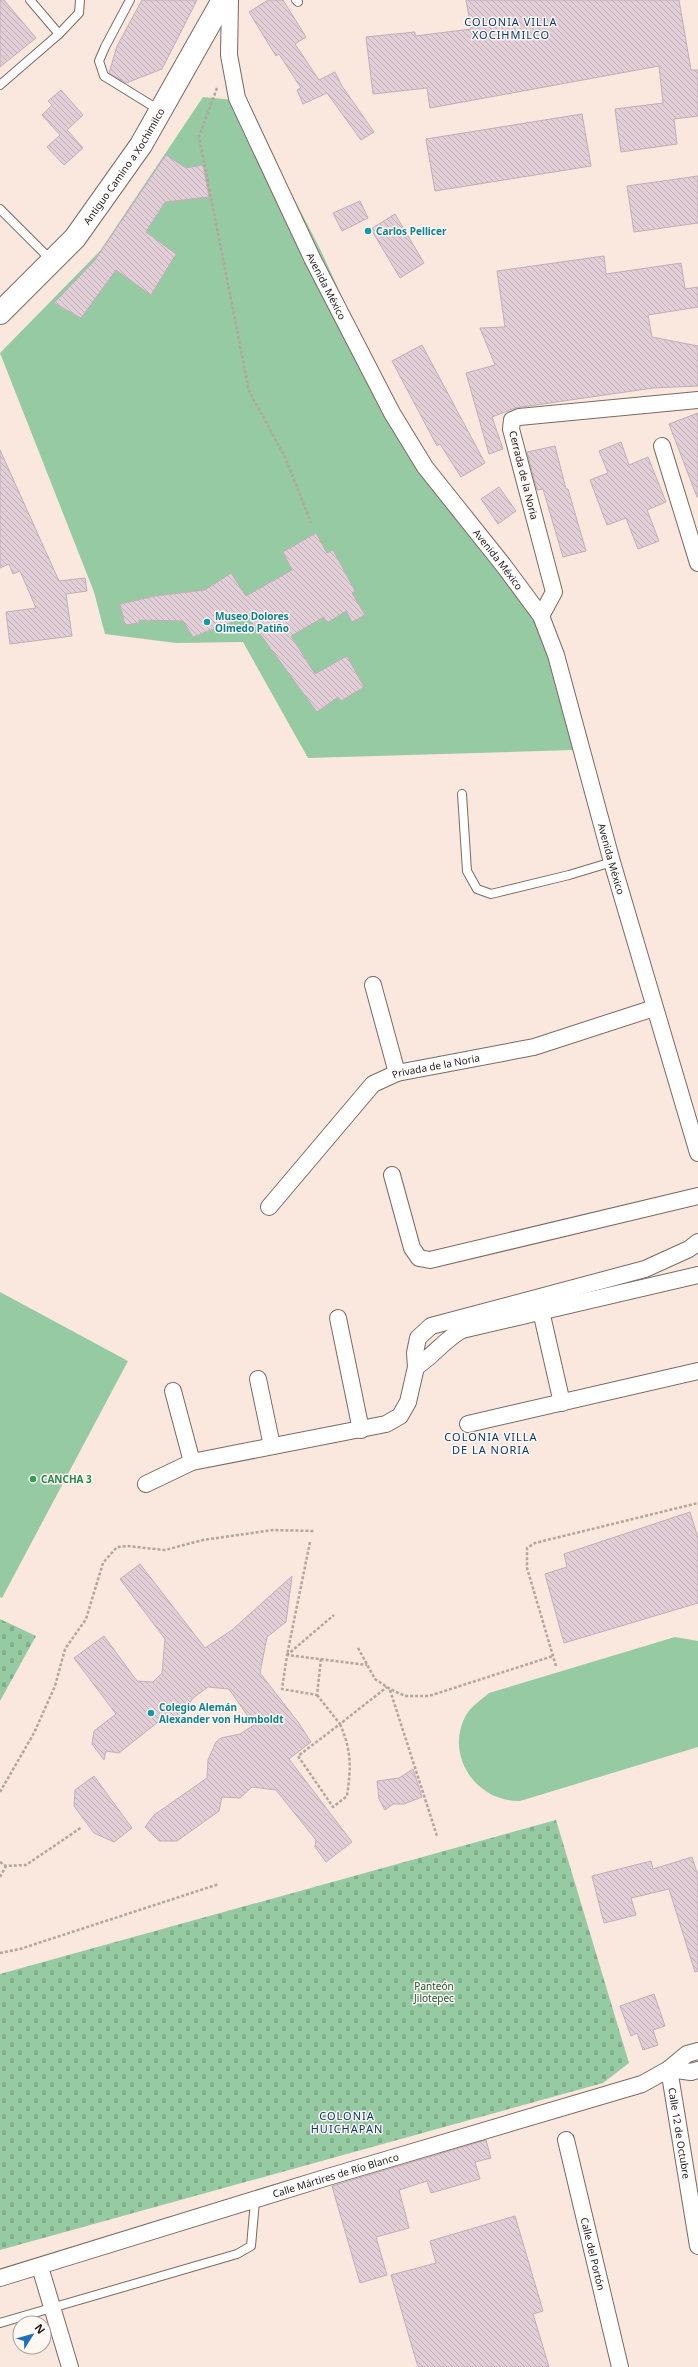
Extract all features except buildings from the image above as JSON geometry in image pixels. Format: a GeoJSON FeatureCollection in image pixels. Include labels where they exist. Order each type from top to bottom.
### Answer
{"type":"FeatureCollection","features":[{"type":"Feature","properties":{"kind":"main road","name":"Antiguo Camino a Xochimilco"},"geometry":{"type":"LineString","coordinates":[[0,313],[75,238],[141,145],[223,0]]}},
{"type":"Feature","properties":{"kind":"street","name":"Avenida México"},"geometry":{"type":"LineString","coordinates":[[230,0],[229,55],[236,98],[312,258],[392,413],[425,467],[504,566],[541,616],[556,655],[612,862],[698,1153]]}},
{"type":"Feature","properties":{"kind":"street","name":"Cerrada de la Noria"},"geometry":{"type":"LineString","coordinates":[[541,616],[554,592],[511,429],[512,420],[519,417],[698,400]]}},
{"type":"Feature","properties":{"kind":"street"},"geometry":{"type":"LineString","coordinates":[[662,446],[698,563]]}},
{"type":"Feature","properties":{"kind":"street"},"geometry":{"type":"LineString","coordinates":[[373,985],[397,1073]]}},
{"type":"Feature","properties":{"kind":"street","name":"Privada de la Noria"},"geometry":{"type":"LineString","coordinates":[[269,1207],[373,1084],[397,1073],[534,1046],[654,1008]]}},
{"type":"Feature","properties":{"kind":"street"},"geometry":{"type":"LineString","coordinates":[[392,1175],[412,1248],[419,1258],[430,1260],[698,1196]]}},
{"type":"Feature","properties":{"kind":"street"},"geometry":{"type":"LineString","coordinates":[[146,1484],[192,1462],[386,1424],[400,1416],[408,1402],[416,1367],[415,1353],[418,1338],[431,1326],[503,1314],[541,1311],[645,1269],[689,1249],[698,1242]]}},
{"type":"Feature","properties":{"kind":"street"},"geometry":{"type":"LineString","coordinates":[[645,1269],[648,1286]]}},
{"type":"Feature","properties":{"kind":"street"},"geometry":{"type":"LineString","coordinates":[[416,1367],[431,1357],[449,1338],[455,1334],[503,1314],[583,1293],[648,1286],[698,1275]]}},
{"type":"Feature","properties":{"kind":"street"},"geometry":{"type":"LineString","coordinates":[[541,1311],[562,1403]]}},
{"type":"Feature","properties":{"kind":"street"},"geometry":{"type":"LineString","coordinates":[[338,1318],[361,1430]]}},
{"type":"Feature","properties":{"kind":"street"},"geometry":{"type":"LineString","coordinates":[[468,1424],[698,1370]]}},
{"type":"Feature","properties":{"kind":"street"},"geometry":{"type":"LineString","coordinates":[[258,1379],[272,1446]]}},
{"type":"Feature","properties":{"kind":"street"},"geometry":{"type":"LineString","coordinates":[[172,1391],[192,1462]]}},
{"type":"Feature","properties":{"kind":"street","name":"Calle Mártires de Río Blanco"},"geometry":{"type":"LineString","coordinates":[[0,2278],[642,2084],[669,2069],[687,2054],[698,2051]]}},
{"type":"Feature","properties":{"kind":"street"},"geometry":{"type":"LineString","coordinates":[[669,2069],[691,2072],[698,2070]]}},
{"type":"Feature","properties":{"kind":"street","name":"Calle 12 de Octubre"},"geometry":{"type":"LineString","coordinates":[[669,2069],[698,2246]]}},
{"type":"Feature","properties":{"kind":"street","name":"Calle del Portón"},"geometry":{"type":"LineString","coordinates":[[566,2140],[620,2367]]}},
{"type":"Feature","properties":{"kind":"street"},"geometry":{"type":"LineString","coordinates":[[40,2267],[70,2367]]}},
{"type":"Feature","properties":{"kind":"lane"},"geometry":{"type":"LineString","coordinates":[[30,0],[59,34]]}},
{"type":"Feature","properties":{"kind":"lane"},"geometry":{"type":"LineString","coordinates":[[0,85],[59,34],[79,13],[80,0]]}},
{"type":"Feature","properties":{"kind":"lane"},"geometry":{"type":"LineString","coordinates":[[130,0],[105,47],[100,61],[104,76],[161,111]]}},
{"type":"Feature","properties":{"kind":"lane"},"geometry":{"type":"LineString","coordinates":[[0,209],[52,260]]}},
{"type":"Feature","properties":{"kind":"lane"},"geometry":{"type":"LineString","coordinates":[[462,794],[467,871],[477,889],[491,894],[569,875],[612,862]]}},
{"type":"Feature","properties":{"kind":"lane"},"geometry":{"type":"LineString","coordinates":[[0,2323],[237,2254],[251,2246],[255,2200]]}},
{"type":"Feature","properties":{"kind":"path"},"geometry":{"type":"LineString","coordinates":[[219,83],[199,137],[249,392],[285,456],[311,523]]}},
{"type":"Feature","properties":{"kind":"path"},"geometry":{"type":"LineString","coordinates":[[556,1666],[527,1568],[527,1548],[535,1543],[698,1503]]}},
{"type":"Feature","properties":{"kind":"path"},"geometry":{"type":"LineString","coordinates":[[0,1792],[34,1733],[55,1686],[65,1650],[86,1619],[103,1563],[118,1548],[127,1546],[165,1550],[203,1540],[273,1530],[314,1531]]}},
{"type":"Feature","properties":{"kind":"path"},"geometry":{"type":"LineString","coordinates":[[310,1542],[287,1655],[282,1689],[317,1695],[340,1724],[349,1744],[351,1772],[347,1796],[333,1807],[298,1756],[340,1724],[387,1687]]}},
{"type":"Feature","properties":{"kind":"path"},"geometry":{"type":"LineString","coordinates":[[287,1655],[334,1615]]}},
{"type":"Feature","properties":{"kind":"path"},"geometry":{"type":"LineString","coordinates":[[358,1648],[375,1679],[390,1689],[405,1696],[428,1696],[553,1656]]}},
{"type":"Feature","properties":{"kind":"path"},"geometry":{"type":"LineString","coordinates":[[287,1655],[367,1665]]}},
{"type":"Feature","properties":{"kind":"path"},"geometry":{"type":"LineString","coordinates":[[317,1695],[321,1659]]}},
{"type":"Feature","properties":{"kind":"path"},"geometry":{"type":"LineString","coordinates":[[390,1689],[437,1836]]}},
{"type":"Feature","properties":{"kind":"path"},"geometry":{"type":"LineString","coordinates":[[0,1862],[6,1866],[26,1865],[82,1826]]}},
{"type":"Feature","properties":{"kind":"path"},"geometry":{"type":"LineString","coordinates":[[0,1877],[6,1866]]}},
{"type":"Feature","properties":{"kind":"path"},"geometry":{"type":"LineString","coordinates":[[0,1953],[20,1949],[219,1884]]}},
{"type":"Feature","properties":{"kind":"green space"},"geometry":{"type":"Polygon","coordinates":[[[203,97],[244,101],[321,251],[396,415],[533,603],[558,653],[573,750],[308,758],[243,642],[176,643],[105,634],[94,592],[0,353],[100,251],[203,97]]]}},
{"type":"Feature","properties":{"kind":"green space","name":"CANCHA 3"},"geometry":{"type":"Polygon","coordinates":[[[0,1292],[128,1361],[2,1598],[0,1597],[0,1292]]]}},
{"type":"Feature","properties":{"kind":"green space"},"geometry":{"type":"Polygon","coordinates":[[[0,1619],[36,1636],[0,1701],[0,1619]]]}},
{"type":"Feature","properties":{"kind":"green space"},"geometry":{"type":"Polygon","coordinates":[[[675,1637],[698,1641],[698,1747],[520,1801],[504,1799],[490,1794],[478,1785],[469,1774],[462,1761],[459,1747],[460,1732],[467,1713],[489,1693],[675,1637]]]}},
{"type":"Feature","properties":{"kind":"green space","name":"Panteón Jilotepec"},"geometry":{"type":"Polygon","coordinates":[[[556,1820],[629,2063],[603,2083],[0,2250],[0,1974],[556,1820]]]}},
{"type":"Feature","properties":{"kind":"place","name":"Carlos Pellicer"},"geometry":{"type":"Point","coordinates":[368,231]}},
{"type":"Feature","properties":{"kind":"place","name":"Museo Dolores Olmedo Patiño"},"geometry":{"type":"Point","coordinates":[207,622]}},
{"type":"Feature","properties":{"kind":"place","name":"CANCHA 3"},"geometry":{"type":"Point","coordinates":[33,1479]}},
{"type":"Feature","properties":{"kind":"place","name":"Colegio Alemán Alexander von Humboldt"},"geometry":{"type":"Point","coordinates":[151,1713]}},
{"type":"Feature","properties":{"kind":"district","name":"COLONIA VILLA XOCIHMILCO"},"geometry":{"type":"Point","coordinates":[511,28]}},
{"type":"Feature","properties":{"kind":"district","name":"COLONIA VILLA DE LA NORIA"},"geometry":{"type":"Point","coordinates":[491,1443]}},
{"type":"Feature","properties":{"kind":"district","name":"COLONIA HUICHAPAN"},"geometry":{"type":"Point","coordinates":[347,2122]}}]}
